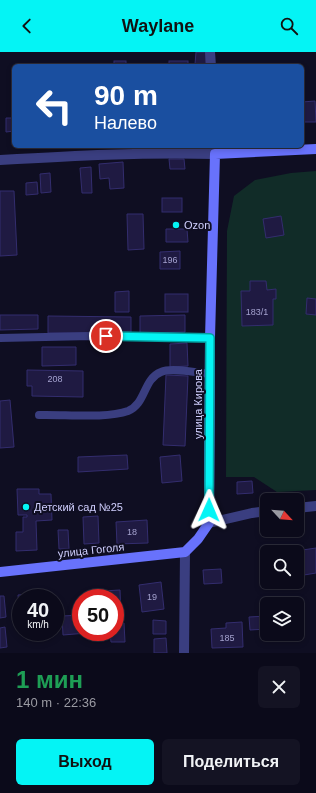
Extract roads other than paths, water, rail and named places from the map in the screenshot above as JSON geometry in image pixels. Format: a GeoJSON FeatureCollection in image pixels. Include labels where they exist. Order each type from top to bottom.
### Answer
{"type":"FeatureCollection","features":[{"type":"Feature","properties":{"kind":"main road"},"geometry":{"type":"LineString","coordinates":[[214,150],[316,149]]}},
{"type":"Feature","properties":{"kind":"main road","name":"улица Кирова"},"geometry":{"type":"LineString","coordinates":[[209,523],[210,338],[214,150]]}},
{"type":"Feature","properties":{"kind":"main road"},"geometry":{"type":"LineString","coordinates":[[185,552],[198,539],[209,523]]}},
{"type":"Feature","properties":{"kind":"main road","name":"улица Гоголя"},"geometry":{"type":"LineString","coordinates":[[0,572],[185,552]]}},
{"type":"Feature","properties":{"kind":"street"},"geometry":{"type":"LineString","coordinates":[[210,52],[210,64]]}},
{"type":"Feature","properties":{"kind":"street"},"geometry":{"type":"LineString","coordinates":[[0,160],[133,155],[214,150]]}},
{"type":"Feature","properties":{"kind":"street"},"geometry":{"type":"LineString","coordinates":[[304,507],[316,506]]}},
{"type":"Feature","properties":{"kind":"street"},"geometry":{"type":"LineString","coordinates":[[209,523],[260,512]]}},
{"type":"Feature","properties":{"kind":"street"},"geometry":{"type":"LineString","coordinates":[[184,653],[185,552]]}},
{"type":"Feature","properties":{"kind":"lane"},"geometry":{"type":"LineString","coordinates":[[0,338],[91,336],[210,338]]}},
{"type":"Feature","properties":{"kind":"lane"},"geometry":{"type":"LineString","coordinates":[[39,415],[116,414],[130,410],[141,400],[148,381],[161,371],[210,374]]}},
{"type":"Feature","properties":{"kind":"place","name":"Ozon"},"geometry":{"type":"Point","coordinates":[176,225]}},
{"type":"Feature","properties":{"kind":"place","name":"Детский сад №25"},"geometry":{"type":"Point","coordinates":[26,507]}}]}
